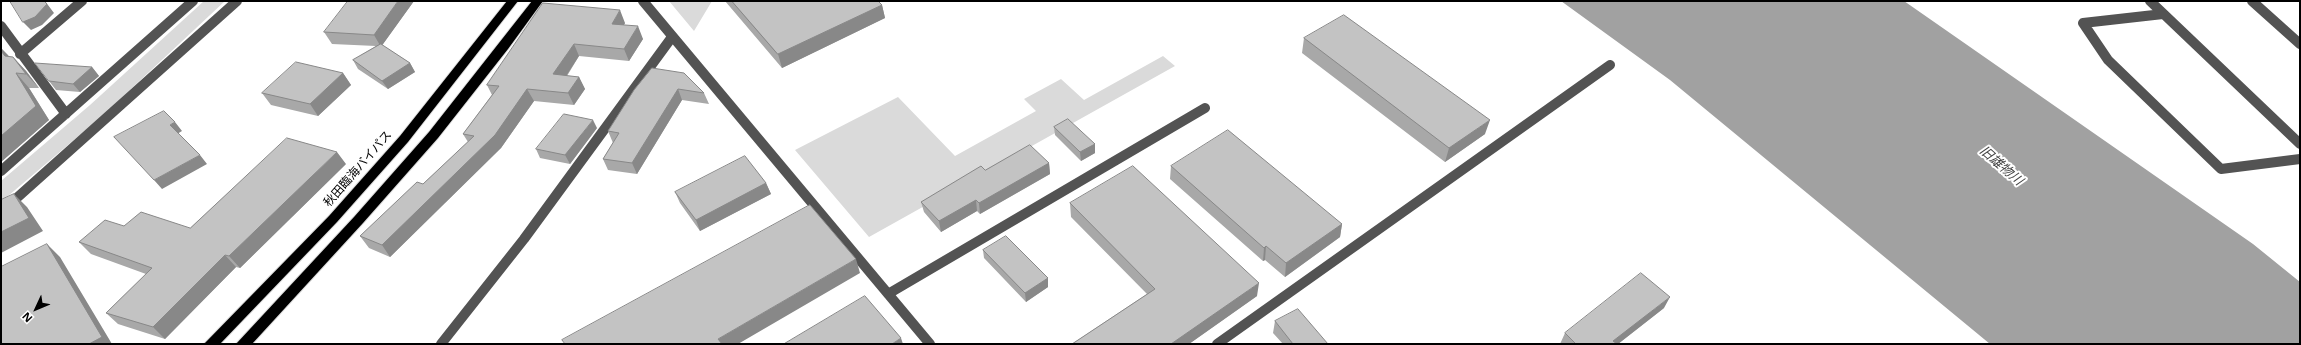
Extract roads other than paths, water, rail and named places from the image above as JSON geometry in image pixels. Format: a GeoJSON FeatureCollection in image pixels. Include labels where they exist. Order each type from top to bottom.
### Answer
{"type":"FeatureCollection","features":[{"type":"Feature","properties":{"kind":"highway","name":"秋田臨海バイパス"},"geometry":{"type":"LineString","coordinates":[[211,344],[333,219],[394,150],[513,1]]}},
{"type":"Feature","properties":{"kind":"highway"},"geometry":{"type":"LineString","coordinates":[[243,344],[356,225],[406,167],[457,107],[538,1]]}},
{"type":"Feature","properties":{"kind":"street"},"geometry":{"type":"LineString","coordinates":[[20,54],[82,1]]}},
{"type":"Feature","properties":{"kind":"street"},"geometry":{"type":"LineString","coordinates":[[1,171],[193,1]]}},
{"type":"Feature","properties":{"kind":"street"},"geometry":{"type":"LineString","coordinates":[[1,212],[237,1]]}},
{"type":"Feature","properties":{"kind":"street"},"geometry":{"type":"LineString","coordinates":[[643,1],[930,344]]}},
{"type":"Feature","properties":{"kind":"street"},"geometry":{"type":"LineString","coordinates":[[2150,1],[2300,144]]}},
{"type":"Feature","properties":{"kind":"street"},"geometry":{"type":"LineString","coordinates":[[2252,1],[2300,44]]}},
{"type":"Feature","properties":{"kind":"street"},"geometry":{"type":"LineString","coordinates":[[2163,14],[2083,24],[2108,60],[2221,169],[2300,159]]}},
{"type":"Feature","properties":{"kind":"street"},"geometry":{"type":"LineString","coordinates":[[1,26],[20,54],[66,114]]}},
{"type":"Feature","properties":{"kind":"street"},"geometry":{"type":"LineString","coordinates":[[441,344],[524,239],[672,37]]}},
{"type":"Feature","properties":{"kind":"street"},"geometry":{"type":"LineString","coordinates":[[1217,344],[1610,65]]}},
{"type":"Feature","properties":{"kind":"street"},"geometry":{"type":"LineString","coordinates":[[888,294],[1205,108]]}},
{"type":"Feature","properties":{"kind":"water","name":"旧雄物川"},"geometry":{"type":"Polygon","coordinates":[[[1561,1],[1904,1],[2253,244],[2300,282],[2300,344],[1990,344],[1670,80],[1561,1]]]}}]}
